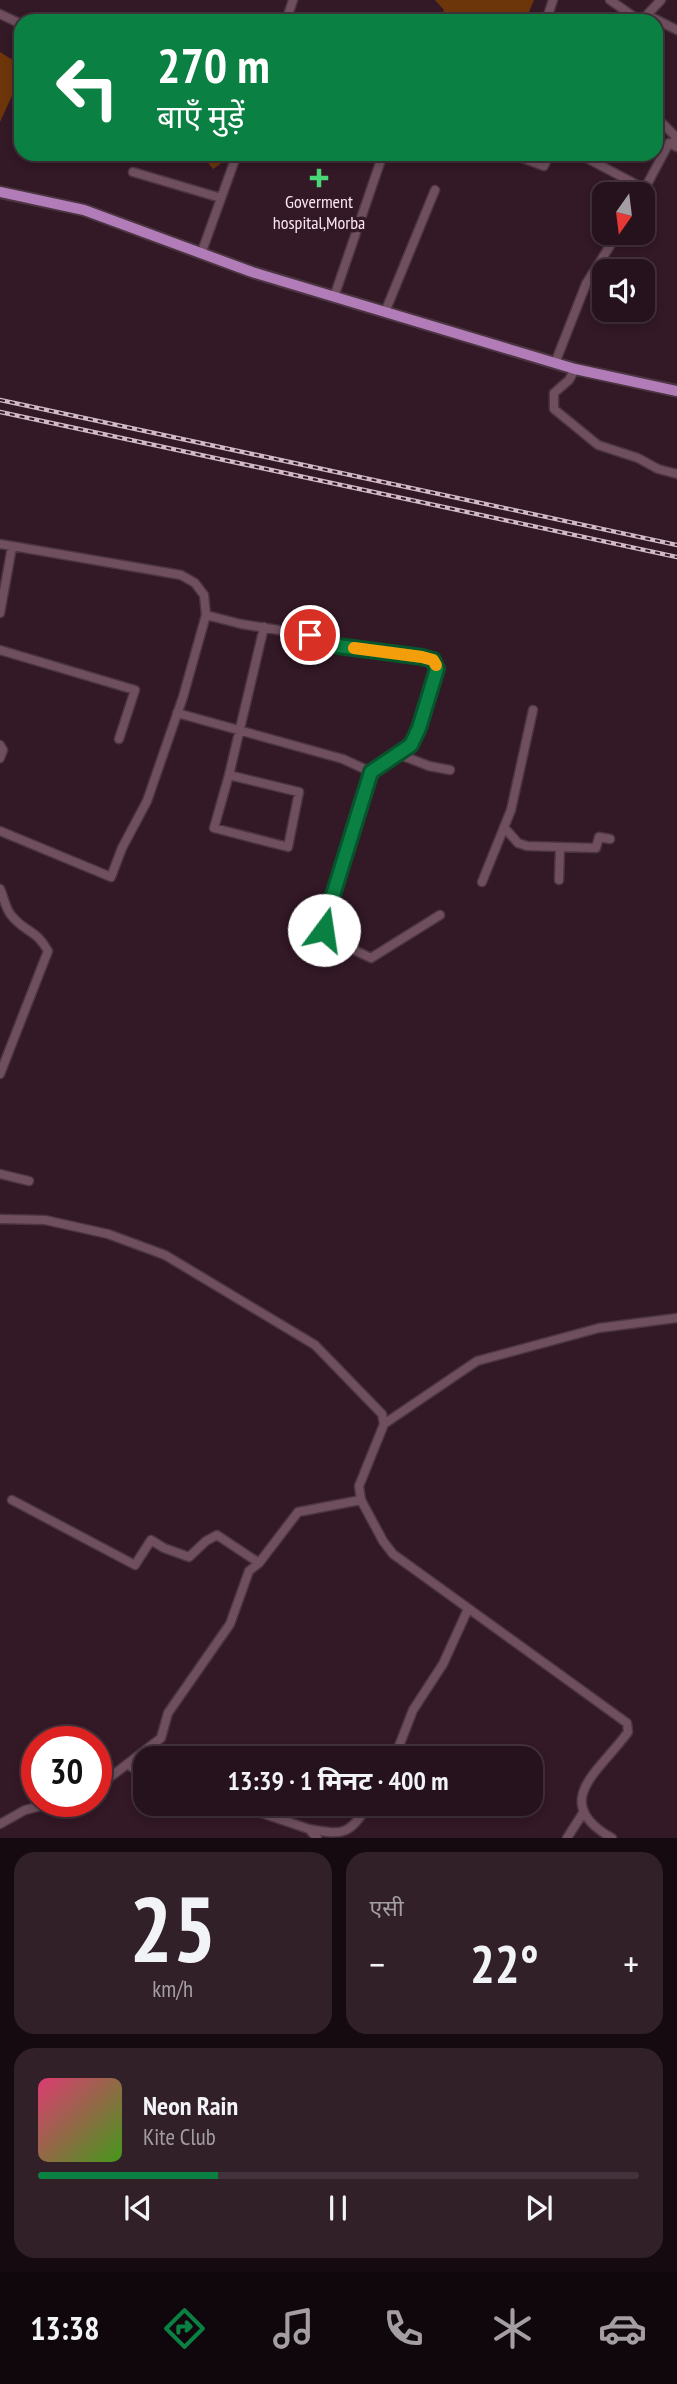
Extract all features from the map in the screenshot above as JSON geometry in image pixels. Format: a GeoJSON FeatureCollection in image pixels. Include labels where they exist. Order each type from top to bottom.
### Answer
{"type":"FeatureCollection","features":[{"type":"Feature","properties":{"kind":"main road"},"geometry":{"type":"LineString","coordinates":[[0,192],[84,210],[201,254],[575,369],[677,391]]}},
{"type":"Feature","properties":{"kind":"street"},"geometry":{"type":"LineString","coordinates":[[610,0],[634,14]]}},
{"type":"Feature","properties":{"kind":"street"},"geometry":{"type":"LineString","coordinates":[[648,14],[661,0]]}},
{"type":"Feature","properties":{"kind":"street"},"geometry":{"type":"LineString","coordinates":[[663,124],[676,137],[675,146],[669,143],[663,154]]}},
{"type":"Feature","properties":{"kind":"street"},"geometry":{"type":"LineString","coordinates":[[201,254],[234,161]]}},
{"type":"Feature","properties":{"kind":"street"},"geometry":{"type":"LineString","coordinates":[[334,297],[381,161]]}},
{"type":"Feature","properties":{"kind":"street"},"geometry":{"type":"LineString","coordinates":[[531,161],[544,166],[546,161]]}},
{"type":"Feature","properties":{"kind":"street"},"geometry":{"type":"LineString","coordinates":[[591,161],[626,182]]}},
{"type":"Feature","properties":{"kind":"street"},"geometry":{"type":"LineString","coordinates":[[648,182],[659,161]]}},
{"type":"Feature","properties":{"kind":"street"},"geometry":{"type":"LineString","coordinates":[[134,172],[221,198]]}},
{"type":"Feature","properties":{"kind":"street"},"geometry":{"type":"LineString","coordinates":[[385,312],[435,190]]}},
{"type":"Feature","properties":{"kind":"street"},"geometry":{"type":"LineString","coordinates":[[555,363],[586,284],[610,245]]}},
{"type":"Feature","properties":{"kind":"street"},"geometry":{"type":"LineString","coordinates":[[575,369],[569,380],[554,393],[554,409],[598,445],[638,458],[658,470],[677,474]]}},
{"type":"Feature","properties":{"kind":"street"},"geometry":{"type":"LineString","coordinates":[[0,544],[181,575],[195,583],[204,594],[206,615],[147,801],[122,848],[111,877],[0,831]]}},
{"type":"Feature","properties":{"kind":"street"},"geometry":{"type":"LineString","coordinates":[[0,613],[12,547]]}},
{"type":"Feature","properties":{"kind":"street"},"geometry":{"type":"LineString","coordinates":[[206,615],[310,635],[338,646],[433,660],[437,669],[411,745],[371,772],[324,930],[333,940],[372,958],[440,915]]}},
{"type":"Feature","properties":{"kind":"street"},"geometry":{"type":"LineString","coordinates":[[229,775],[299,792],[288,847],[214,828],[264,627]]}},
{"type":"Feature","properties":{"kind":"street"},"geometry":{"type":"LineString","coordinates":[[0,650],[135,690],[118,739]]}},
{"type":"Feature","properties":{"kind":"street"},"geometry":{"type":"LineString","coordinates":[[482,882],[511,810],[533,710]]}},
{"type":"Feature","properties":{"kind":"street"},"geometry":{"type":"LineString","coordinates":[[177,713],[343,759],[371,772]]}},
{"type":"Feature","properties":{"kind":"street"},"geometry":{"type":"LineString","coordinates":[[0,745],[3,750],[0,758]]}},
{"type":"Feature","properties":{"kind":"street"},"geometry":{"type":"LineString","coordinates":[[398,754],[429,766],[450,770]]}},
{"type":"Feature","properties":{"kind":"street"},"geometry":{"type":"LineString","coordinates":[[504,827],[518,843],[527,846],[596,848],[598,836],[610,839]]}},
{"type":"Feature","properties":{"kind":"street"},"geometry":{"type":"LineString","coordinates":[[559,880],[560,847]]}},
{"type":"Feature","properties":{"kind":"street"},"geometry":{"type":"LineString","coordinates":[[0,888],[9,913],[19,924],[41,937],[48,951],[0,1074]]}},
{"type":"Feature","properties":{"kind":"street"},"geometry":{"type":"LineString","coordinates":[[0,1174],[29,1181]]}},
{"type":"Feature","properties":{"kind":"street"},"geometry":{"type":"LineString","coordinates":[[0,1219],[45,1220],[108,1234],[165,1255],[315,1345],[382,1414],[384,1424],[359,1486],[361,1500],[383,1541],[393,1553],[468,1609],[627,1723],[628,1732],[583,1786],[580,1805],[583,1813],[601,1832],[612,1838]]}},
{"type":"Feature","properties":{"kind":"street"},"geometry":{"type":"LineString","coordinates":[[384,1424],[477,1360],[599,1328],[677,1318]]}},
{"type":"Feature","properties":{"kind":"street"},"geometry":{"type":"LineString","coordinates":[[12,1500],[135,1565],[152,1540],[164,1548],[189,1557],[205,1541],[217,1535],[259,1563]]}},
{"type":"Feature","properties":{"kind":"street"},"geometry":{"type":"LineString","coordinates":[[112,1776],[161,1738],[167,1713],[230,1624],[249,1572],[298,1512],[361,1500]]}},
{"type":"Feature","properties":{"kind":"street"},"geometry":{"type":"LineString","coordinates":[[399,1746],[413,1710],[443,1664],[468,1609]]}},
{"type":"Feature","properties":{"kind":"street"},"geometry":{"type":"LineString","coordinates":[[127,1765],[133,1768]]}},
{"type":"Feature","properties":{"kind":"street"},"geometry":{"type":"LineString","coordinates":[[0,1824],[21,1812]]}},
{"type":"Feature","properties":{"kind":"street"},"geometry":{"type":"LineString","coordinates":[[567,1838],[583,1813]]}},
{"type":"Feature","properties":{"kind":"street"},"geometry":{"type":"LineString","coordinates":[[271,1816],[309,1829],[336,1834],[354,1825],[361,1816]]}},
{"type":"Feature","properties":{"kind":"street"},"geometry":{"type":"LineString","coordinates":[[309,1829],[317,1838]]}},
{"type":"Feature","properties":{"kind":"shaded area"},"geometry":{"type":"Polygon","coordinates":[[[435,0],[534,0],[528,14],[443,14],[444,10],[435,0]]]}},
{"type":"Feature","properties":{"kind":"shaded area"},"geometry":{"type":"Polygon","coordinates":[[[0,52],[14,61],[14,91],[0,122],[0,52]]]}},
{"type":"Feature","properties":{"kind":"shaded area"},"geometry":{"type":"Polygon","coordinates":[[[207,161],[224,161],[213,169],[207,161]]]}},
{"type":"Feature","properties":{"kind":"railway"},"geometry":{"type":"LineString","coordinates":[[0,400],[677,545]]}},
{"type":"Feature","properties":{"kind":"railway"},"geometry":{"type":"LineString","coordinates":[[0,412],[677,557]]}},
{"type":"Feature","properties":{"kind":"slow traffic"},"geometry":{"type":"LineString","coordinates":[[354,648],[422,657],[433,660],[436,665]]}},
{"type":"Feature","properties":{"kind":"place","name":"Goverment hospital,Morba"},"geometry":{"type":"Point","coordinates":[319,178]}},
{"type":"Feature","properties":{"kind":"route"},"geometry":{"type":"LineString","coordinates":[[310,635],[338,646],[422,657],[433,660],[437,669],[411,745],[371,772],[324,930]]}}]}
